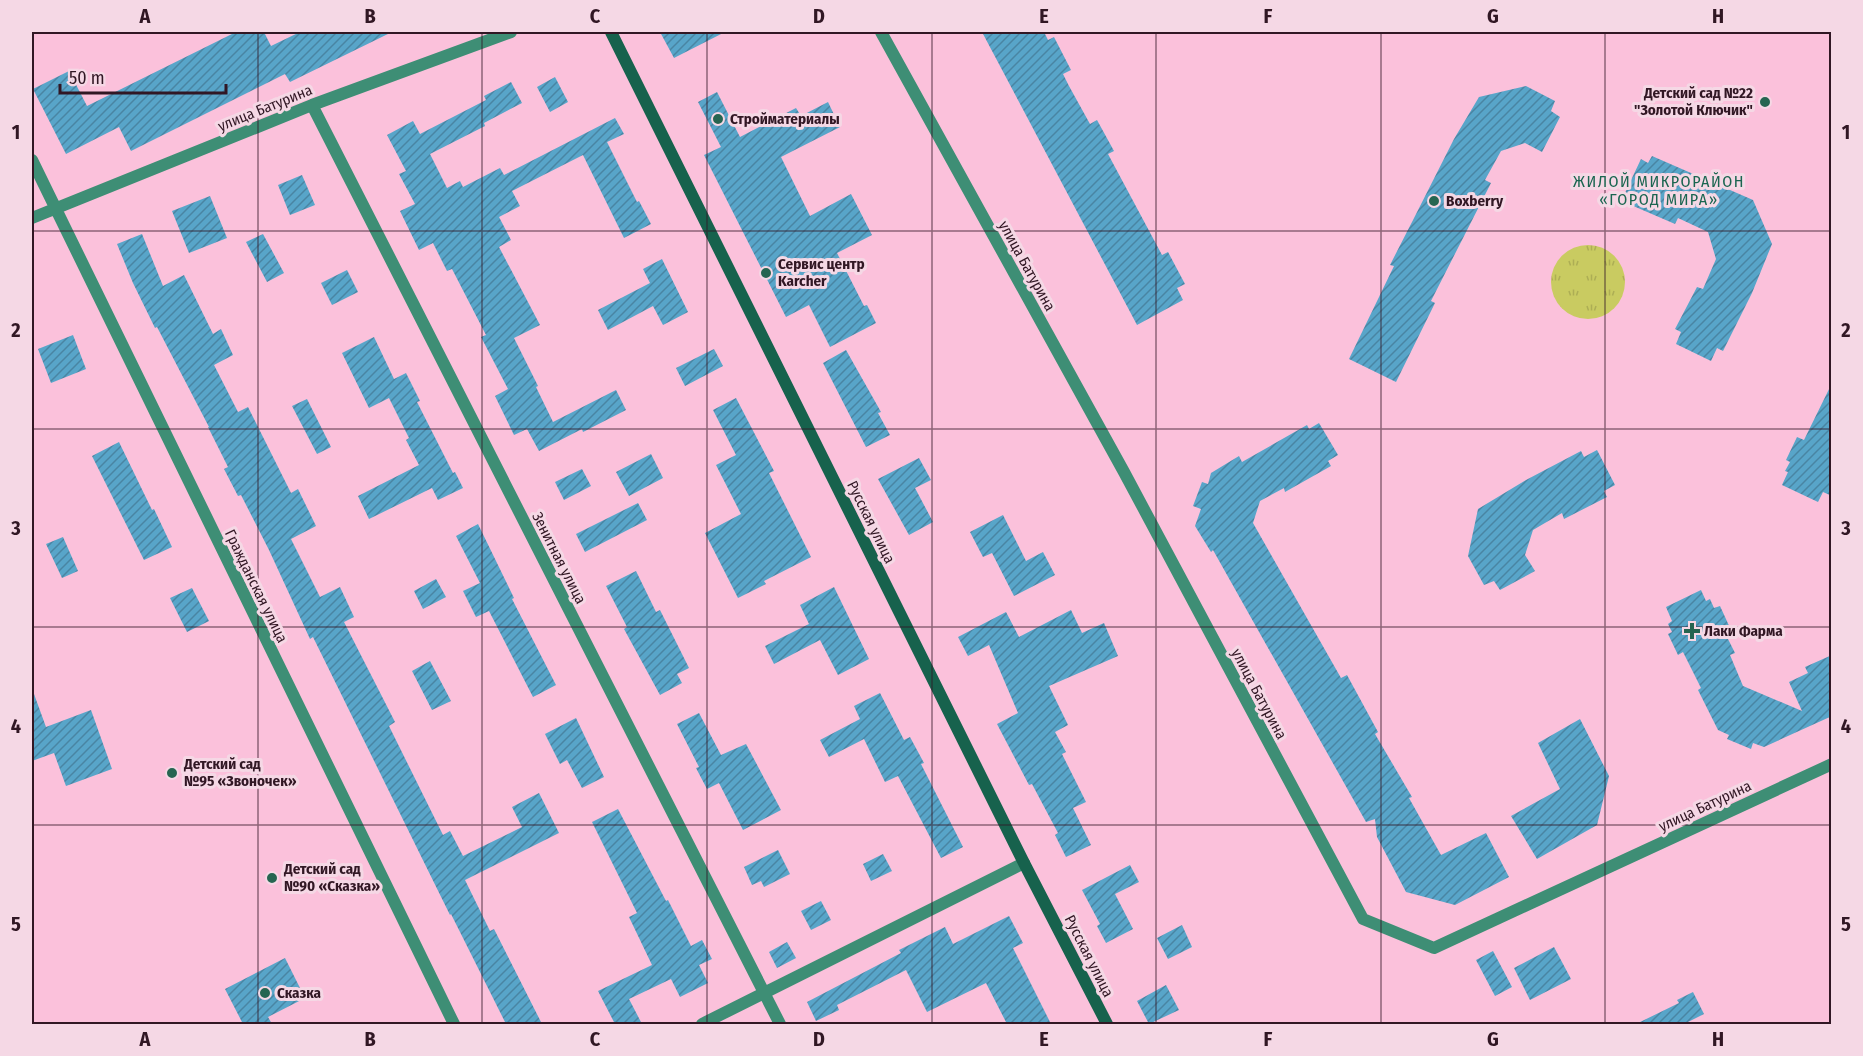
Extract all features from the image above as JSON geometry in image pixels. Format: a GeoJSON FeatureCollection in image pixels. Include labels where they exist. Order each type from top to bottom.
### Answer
{"type":"FeatureCollection","features":[{"type":"Feature","properties":{"kind":"main road","name":"Русская улица"},"geometry":{"type":"LineString","coordinates":[[611,32],[1024,863],[1107,1024]]}},
{"type":"Feature","properties":{"kind":"street","name":"улица Батурина"},"geometry":{"type":"LineString","coordinates":[[32,218],[312,105],[511,32]]}},
{"type":"Feature","properties":{"kind":"street","name":"улица Батурина"},"geometry":{"type":"LineString","coordinates":[[881,32],[1124,472],[1363,919],[1434,948],[1832,764]]}},
{"type":"Feature","properties":{"kind":"street","name":"Зенитная улица"},"geometry":{"type":"LineString","coordinates":[[312,105],[780,1024]]}},
{"type":"Feature","properties":{"kind":"street","name":"Гражданская улица"},"geometry":{"type":"LineString","coordinates":[[32,160],[454,1024]]}},
{"type":"Feature","properties":{"kind":"street"},"geometry":{"type":"LineString","coordinates":[[702,1024],[765,995],[1024,863]]}},
{"type":"Feature","properties":{"kind":"green space"},"geometry":{"type":"Polygon","coordinates":[[[1588,245],[1602,248],[1614,256],[1622,268],[1625,282],[1622,296],[1614,308],[1602,316],[1588,319],[1574,316],[1562,308],[1554,296],[1551,282],[1554,268],[1562,256],[1574,248],[1588,245]]]}},
{"type":"Feature","properties":{"kind":"building"},"geometry":{"type":"Polygon","coordinates":[[[236,32],[264,32],[271,46],[300,32],[392,32],[290,82],[285,74],[131,151],[119,127],[66,154],[33,89],[69,71],[87,106],[236,32]]]}},
{"type":"Feature","properties":{"kind":"building"},"geometry":{"type":"Polygon","coordinates":[[[660,32],[725,32],[674,58],[660,32]]]}},
{"type":"Feature","properties":{"kind":"building"},"geometry":{"type":"Polygon","coordinates":[[[982,32],[1044,32],[1048,40],[1054,37],[1071,70],[1063,74],[1069,86],[1090,124],[1097,120],[1114,151],[1108,154],[1162,255],[1168,252],[1185,284],[1177,288],[1183,300],[1137,325],[982,32]]]}},
{"type":"Feature","properties":{"kind":"building"},"geometry":{"type":"Polygon","coordinates":[[[555,77],[568,102],[550,112],[537,87],[555,77]]]}},
{"type":"Feature","properties":{"kind":"building"},"geometry":{"type":"Polygon","coordinates":[[[511,82],[522,103],[484,123],[485,126],[430,154],[447,188],[460,181],[463,187],[500,168],[504,175],[615,118],[624,134],[607,142],[637,202],[639,201],[651,224],[624,238],[583,155],[512,191],[520,206],[499,217],[511,240],[499,247],[540,325],[514,338],[553,422],[616,390],[626,410],[539,451],[527,429],[514,435],[495,396],[508,389],[481,337],[486,335],[452,269],[447,271],[433,243],[419,250],[400,211],[415,204],[399,174],[406,171],[387,135],[413,121],[420,134],[486,100],[484,96],[511,82]]]}},
{"type":"Feature","properties":{"kind":"building"},"geometry":{"type":"Polygon","coordinates":[[[1526,86],[1555,101],[1551,111],[1560,117],[1542,152],[1525,143],[1501,151],[1485,180],[1491,183],[1431,301],[1435,303],[1396,382],[1349,359],[1394,266],[1390,265],[1454,139],[1479,97],[1526,86]]]}},
{"type":"Feature","properties":{"kind":"building"},"geometry":{"type":"Polygon","coordinates":[[[717,92],[740,137],[796,108],[801,116],[828,102],[840,127],[781,157],[810,216],[851,194],[872,235],[837,253],[864,306],[867,305],[876,323],[830,347],[809,305],[786,317],[704,155],[721,147],[698,102],[717,92]]]}},
{"type":"Feature","properties":{"kind":"building"},"geometry":{"type":"Polygon","coordinates":[[[1652,156],[1753,200],[1772,244],[1752,293],[1723,351],[1717,348],[1711,361],[1676,344],[1681,332],[1675,329],[1697,287],[1703,289],[1716,259],[1708,232],[1678,218],[1675,224],[1631,205],[1634,199],[1624,195],[1641,159],[1648,163],[1652,156]]]}},
{"type":"Feature","properties":{"kind":"building"},"geometry":{"type":"Polygon","coordinates":[[[302,175],[315,205],[290,215],[278,185],[302,175]]]}},
{"type":"Feature","properties":{"kind":"building"},"geometry":{"type":"Polygon","coordinates":[[[210,196],[227,238],[189,253],[172,211],[210,196]]]}},
{"type":"Feature","properties":{"kind":"building"},"geometry":{"type":"Polygon","coordinates":[[[142,234],[163,286],[184,275],[213,334],[221,329],[233,355],[214,365],[238,412],[248,407],[291,493],[298,489],[316,526],[291,539],[320,597],[340,587],[354,617],[344,622],[395,722],[389,726],[443,835],[450,831],[463,856],[522,827],[512,807],[539,793],[559,833],[465,880],[490,931],[494,929],[542,1024],[506,1024],[313,637],[310,639],[269,550],[241,495],[238,496],[224,469],[228,467],[209,427],[133,283],[117,244],[142,234]]]}},
{"type":"Feature","properties":{"kind":"building"},"geometry":{"type":"Polygon","coordinates":[[[263,234],[284,273],[267,282],[246,242],[263,234]]]}},
{"type":"Feature","properties":{"kind":"building"},"geometry":{"type":"Polygon","coordinates":[[[662,259],[688,312],[663,325],[653,306],[608,330],[598,310],[650,283],[643,269],[662,259]]]}},
{"type":"Feature","properties":{"kind":"building"},"geometry":{"type":"Polygon","coordinates":[[[347,270],[358,292],[332,305],[321,283],[347,270]]]}},
{"type":"Feature","properties":{"kind":"building"},"geometry":{"type":"Polygon","coordinates":[[[73,335],[86,369],[51,383],[38,349],[73,335]]]}},
{"type":"Feature","properties":{"kind":"building"},"geometry":{"type":"Polygon","coordinates":[[[374,337],[394,379],[406,373],[420,401],[417,402],[463,488],[438,500],[432,488],[369,519],[358,496],[419,465],[406,440],[409,438],[389,398],[369,408],[342,353],[374,337]]]}},
{"type":"Feature","properties":{"kind":"building"},"geometry":{"type":"Polygon","coordinates":[[[714,349],[723,366],[685,386],[676,368],[714,349]]]}},
{"type":"Feature","properties":{"kind":"building"},"geometry":{"type":"Polygon","coordinates":[[[846,350],[881,412],[878,413],[890,435],[866,447],[823,363],[846,350]]]}},
{"type":"Feature","properties":{"kind":"building"},"geometry":{"type":"Polygon","coordinates":[[[1832,383],[1832,496],[1823,492],[1818,502],[1782,485],[1790,462],[1786,460],[1797,437],[1804,440],[1832,383]]]}},
{"type":"Feature","properties":{"kind":"building"},"geometry":{"type":"Polygon","coordinates":[[[736,398],[774,471],[769,473],[811,557],[764,581],[766,584],[738,598],[705,533],[741,514],[716,465],[736,455],[713,410],[736,398]]]}},
{"type":"Feature","properties":{"kind":"building"},"geometry":{"type":"Polygon","coordinates":[[[307,399],[331,447],[317,454],[292,406],[307,399]]]}},
{"type":"Feature","properties":{"kind":"building"},"geometry":{"type":"Polygon","coordinates":[[[1319,423],[1338,455],[1328,461],[1331,466],[1285,492],[1284,488],[1260,501],[1253,523],[1341,678],[1347,675],[1378,732],[1375,734],[1412,797],[1409,798],[1441,855],[1486,833],[1509,877],[1455,905],[1406,892],[1377,837],[1375,819],[1366,822],[1213,550],[1211,552],[1195,526],[1201,509],[1193,506],[1202,482],[1208,484],[1211,473],[1239,456],[1242,462],[1307,425],[1309,429],[1319,423]]]}},
{"type":"Feature","properties":{"kind":"building"},"geometry":{"type":"Polygon","coordinates":[[[119,442],[172,547],[144,560],[92,456],[119,442]]]}},
{"type":"Feature","properties":{"kind":"building"},"geometry":{"type":"Polygon","coordinates":[[[1597,450],[1615,485],[1604,491],[1607,497],[1564,519],[1562,513],[1533,530],[1525,555],[1535,571],[1500,590],[1494,581],[1484,585],[1468,556],[1478,509],[1581,451],[1584,457],[1597,450]]]}},
{"type":"Feature","properties":{"kind":"building"},"geometry":{"type":"Polygon","coordinates":[[[651,454],[663,478],[629,496],[616,472],[651,454]]]}},
{"type":"Feature","properties":{"kind":"building"},"geometry":{"type":"Polygon","coordinates":[[[919,458],[931,480],[915,488],[933,522],[909,535],[878,479],[919,458]]]}},
{"type":"Feature","properties":{"kind":"building"},"geometry":{"type":"Polygon","coordinates":[[[582,469],[591,486],[564,500],[555,482],[582,469]]]}},
{"type":"Feature","properties":{"kind":"building"},"geometry":{"type":"Polygon","coordinates":[[[638,503],[647,520],[585,552],[576,534],[638,503]]]}},
{"type":"Feature","properties":{"kind":"building"},"geometry":{"type":"Polygon","coordinates":[[[1003,515],[1026,561],[1043,552],[1055,575],[1014,596],[992,553],[983,557],[970,532],[1003,515]]]}},
{"type":"Feature","properties":{"kind":"building"},"geometry":{"type":"Polygon","coordinates":[[[478,524],[514,598],[512,599],[556,685],[533,697],[489,611],[476,617],[463,591],[480,583],[456,536],[478,524]]]}},
{"type":"Feature","properties":{"kind":"building"},"geometry":{"type":"Polygon","coordinates":[[[63,537],[78,571],[62,578],[46,544],[63,537]]]}},
{"type":"Feature","properties":{"kind":"building"},"geometry":{"type":"Polygon","coordinates":[[[636,571],[656,612],[660,610],[689,668],[677,674],[682,683],[660,695],[624,629],[627,627],[606,586],[636,571]]]}},
{"type":"Feature","properties":{"kind":"building"},"geometry":{"type":"Polygon","coordinates":[[[436,579],[446,597],[423,609],[414,591],[436,579]]]}},
{"type":"Feature","properties":{"kind":"building"},"geometry":{"type":"Polygon","coordinates":[[[834,587],[869,659],[838,675],[820,640],[774,664],[765,646],[809,624],[800,605],[834,587]]]}},
{"type":"Feature","properties":{"kind":"building"},"geometry":{"type":"Polygon","coordinates":[[[192,588],[209,621],[187,632],[170,598],[192,588]]]}},
{"type":"Feature","properties":{"kind":"building"},"geometry":{"type":"Polygon","coordinates":[[[1701,590],[1706,601],[1710,599],[1714,608],[1720,606],[1731,630],[1725,633],[1735,653],[1730,655],[1743,686],[1802,711],[1789,682],[1808,673],[1805,667],[1832,655],[1832,716],[1764,747],[1753,743],[1751,749],[1727,739],[1729,735],[1718,730],[1698,690],[1701,688],[1683,652],[1678,655],[1668,634],[1672,632],[1668,624],[1672,621],[1666,607],[1701,590]]]}},
{"type":"Feature","properties":{"kind":"building"},"geometry":{"type":"Polygon","coordinates":[[[1071,610],[1082,633],[1104,623],[1118,656],[1049,686],[1068,725],[1055,732],[1066,752],[1062,754],[1086,802],[1073,808],[1091,845],[1066,857],[1055,835],[1058,833],[1032,784],[1029,785],[997,724],[1018,713],[989,645],[968,656],[958,637],[1006,612],[1019,637],[1071,610]]]}},
{"type":"Feature","properties":{"kind":"building"},"geometry":{"type":"Polygon","coordinates":[[[430,661],[451,701],[432,710],[412,671],[430,661]]]}},
{"type":"Feature","properties":{"kind":"building"},"geometry":{"type":"Polygon","coordinates":[[[880,693],[904,740],[910,737],[924,763],[921,764],[963,847],[941,858],[898,776],[885,782],[864,739],[829,757],[820,740],[860,719],[854,706],[880,693]]]}},
{"type":"Feature","properties":{"kind":"building"},"geometry":{"type":"Polygon","coordinates":[[[32,694],[34,694],[46,727],[91,710],[112,769],[66,786],[54,753],[32,761],[32,694]]]}},
{"type":"Feature","properties":{"kind":"building"},"geometry":{"type":"Polygon","coordinates":[[[699,713],[721,755],[746,744],[781,810],[743,830],[719,783],[707,789],[696,768],[699,767],[677,724],[699,713]]]}},
{"type":"Feature","properties":{"kind":"building"},"geometry":{"type":"Polygon","coordinates":[[[576,718],[604,777],[582,788],[567,760],[560,764],[545,734],[576,718]]]}},
{"type":"Feature","properties":{"kind":"building"},"geometry":{"type":"Polygon","coordinates":[[[1580,719],[1609,776],[1597,825],[1537,859],[1511,816],[1560,789],[1538,743],[1580,719]]]}},
{"type":"Feature","properties":{"kind":"building"},"geometry":{"type":"Polygon","coordinates":[[[618,809],[691,946],[702,940],[712,959],[699,965],[708,983],[680,997],[671,979],[629,999],[642,1024],[615,1024],[598,991],[652,965],[629,917],[637,913],[592,822],[618,809]]]}},
{"type":"Feature","properties":{"kind":"building"},"geometry":{"type":"Polygon","coordinates":[[[778,850],[790,874],[764,887],[761,881],[752,885],[744,867],[778,850]]]}},
{"type":"Feature","properties":{"kind":"building"},"geometry":{"type":"Polygon","coordinates":[[[883,854],[892,871],[871,881],[863,864],[883,854]]]}},
{"type":"Feature","properties":{"kind":"building"},"geometry":{"type":"Polygon","coordinates":[[[1130,865],[1139,882],[1115,894],[1133,929],[1106,943],[1097,926],[1100,924],[1082,890],[1130,865]]]}},
{"type":"Feature","properties":{"kind":"building"},"geometry":{"type":"Polygon","coordinates":[[[821,901],[831,920],[811,930],[801,911],[821,901]]]}},
{"type":"Feature","properties":{"kind":"building"},"geometry":{"type":"Polygon","coordinates":[[[1009,916],[1023,943],[1013,948],[1051,1024],[1007,1024],[986,983],[927,1012],[906,970],[837,1005],[839,1010],[816,1021],[807,1002],[901,953],[899,950],[945,927],[953,944],[1009,916]]]}},
{"type":"Feature","properties":{"kind":"building"},"geometry":{"type":"Polygon","coordinates":[[[1182,925],[1192,947],[1168,959],[1157,938],[1182,925]]]}},
{"type":"Feature","properties":{"kind":"building"},"geometry":{"type":"Polygon","coordinates":[[[787,942],[796,958],[777,968],[769,952],[787,942]]]}},
{"type":"Feature","properties":{"kind":"building"},"geometry":{"type":"Polygon","coordinates":[[[1554,947],[1571,979],[1530,1000],[1514,968],[1554,947]]]}},
{"type":"Feature","properties":{"kind":"building"},"geometry":{"type":"Polygon","coordinates":[[[1493,951],[1512,987],[1495,996],[1476,960],[1493,951]]]}},
{"type":"Feature","properties":{"kind":"building","name":"Сказка"},"geometry":{"type":"Polygon","coordinates":[[[285,958],[305,998],[268,1017],[272,1024],[243,1024],[225,989],[285,958]]]}},
{"type":"Feature","properties":{"kind":"building"},"geometry":{"type":"Polygon","coordinates":[[[1166,985],[1179,1010],[1149,1024],[1137,1001],[1166,985]]]}},
{"type":"Feature","properties":{"kind":"building"},"geometry":{"type":"Polygon","coordinates":[[[1693,992],[1704,1014],[1684,1024],[1636,1024],[1679,1003],[1677,1000],[1693,992]]]}},
{"type":"Feature","properties":{"kind":"place","name":"Детский сад №22 \"Золотой Ключик\""},"geometry":{"type":"Point","coordinates":[1765,102]}},
{"type":"Feature","properties":{"kind":"place","name":"Стройматериалы"},"geometry":{"type":"Point","coordinates":[718,119]}},
{"type":"Feature","properties":{"kind":"place","name":"Boxberry"},"geometry":{"type":"Point","coordinates":[1434,201]}},
{"type":"Feature","properties":{"kind":"place","name":"Сервис центр Karcher"},"geometry":{"type":"Point","coordinates":[766,273]}},
{"type":"Feature","properties":{"kind":"place","name":"Лаки Фарма"},"geometry":{"type":"Point","coordinates":[1692,631]}},
{"type":"Feature","properties":{"kind":"place","name":"Детский сад №95 «Звоночек»"},"geometry":{"type":"Point","coordinates":[172,773]}},
{"type":"Feature","properties":{"kind":"place","name":"Детский сад №90 «Сказка»"},"geometry":{"type":"Point","coordinates":[272,878]}},
{"type":"Feature","properties":{"kind":"place","name":"Сказка"},"geometry":{"type":"Point","coordinates":[265,993]}},
{"type":"Feature","properties":{"kind":"district","name":"ЖИЛОЙ МИКРОРАЙОН «ГОРОД МИРА»"},"geometry":{"type":"Point","coordinates":[1659,190]}}]}
